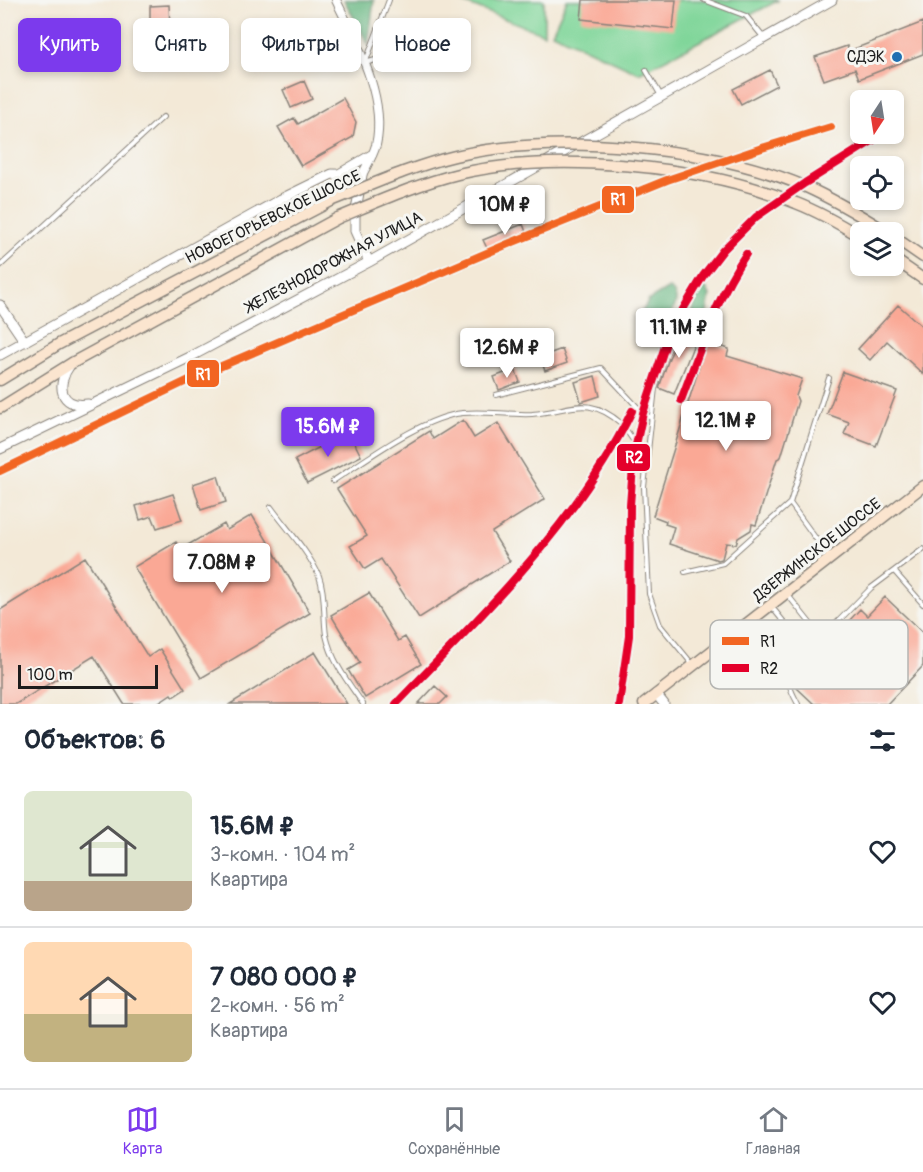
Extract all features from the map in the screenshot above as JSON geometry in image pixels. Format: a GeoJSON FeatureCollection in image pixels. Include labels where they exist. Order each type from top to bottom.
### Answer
{"type":"FeatureCollection","features":[{"type":"Feature","properties":{"kind":"main road","name":"НОВОЕГОРЬЕВСКОЕ ШОССЕ"},"geometry":{"type":"LineString","coordinates":[[0,380],[59,344],[331,201],[454,156],[510,148],[589,144],[695,157],[801,185],[831,199],[870,222]]}},
{"type":"Feature","properties":{"kind":"main road","name":"НОВОЕГОРЬЕВСКОЕ ШОССЕ"},"geometry":{"type":"LineString","coordinates":[[0,408],[72,363],[338,218],[417,187],[459,174],[533,164],[589,163],[659,170],[729,182],[795,202],[850,231]]}},
{"type":"Feature","properties":{"kind":"main road"},"geometry":{"type":"LineString","coordinates":[[904,244],[923,258]]}},
{"type":"Feature","properties":{"kind":"main road"},"geometry":{"type":"LineString","coordinates":[[904,265],[923,279]]}},
{"type":"Feature","properties":{"kind":"main road","name":"ДЗЕРЖИНСКОЕ ШОССЕ"},"geometry":{"type":"LineString","coordinates":[[751,620],[923,486]]}},
{"type":"Feature","properties":{"kind":"main road","name":"ДЗЕРЖИНСКОЕ ШОССЕ"},"geometry":{"type":"LineString","coordinates":[[644,704],[710,652]]}},
{"type":"Feature","properties":{"kind":"street"},"geometry":{"type":"LineString","coordinates":[[336,0],[364,64],[376,102],[377,132],[373,153],[362,175],[355,216],[355,231],[369,262]]}},
{"type":"Feature","properties":{"kind":"street","name":"ЖЕЛЕЗНОДОРОЖНАЯ УЛИЦА"},"geometry":{"type":"LineString","coordinates":[[0,449],[190,357],[369,262],[832,0]]}},
{"type":"Feature","properties":{"kind":"street"},"geometry":{"type":"LineString","coordinates":[[338,174],[373,153]]}},
{"type":"Feature","properties":{"kind":"street"},"geometry":{"type":"LineString","coordinates":[[0,355],[281,199],[332,174],[362,175]]}},
{"type":"Feature","properties":{"kind":"street"},"geometry":{"type":"LineString","coordinates":[[0,305],[25,342]]}},
{"type":"Feature","properties":{"kind":"street"},"geometry":{"type":"LineString","coordinates":[[72,363],[64,373],[61,382],[66,399],[73,404],[96,403]]}},
{"type":"Feature","properties":{"kind":"street"},"geometry":{"type":"LineString","coordinates":[[656,694],[664,704]]}},
{"type":"Feature","properties":{"kind":"lane"},"geometry":{"type":"LineString","coordinates":[[364,64],[389,0]]}},
{"type":"Feature","properties":{"kind":"lane"},"geometry":{"type":"LineString","coordinates":[[704,0],[746,16],[763,38]]}},
{"type":"Feature","properties":{"kind":"lane"},"geometry":{"type":"LineString","coordinates":[[364,64],[373,61]]}},
{"type":"Feature","properties":{"kind":"lane"},"geometry":{"type":"LineString","coordinates":[[646,70],[662,97]]}},
{"type":"Feature","properties":{"kind":"lane"},"geometry":{"type":"LineString","coordinates":[[0,266],[163,117]]}},
{"type":"Feature","properties":{"kind":"lane"},"geometry":{"type":"LineString","coordinates":[[687,313],[665,356],[655,388],[644,488],[650,594],[660,625],[693,665]]}},
{"type":"Feature","properties":{"kind":"lane"},"geometry":{"type":"LineString","coordinates":[[496,395],[601,368],[643,413],[651,418]]}},
{"type":"Feature","properties":{"kind":"lane"},"geometry":{"type":"LineString","coordinates":[[685,572],[723,562],[790,503],[829,378]]}},
{"type":"Feature","properties":{"kind":"lane"},"geometry":{"type":"LineString","coordinates":[[333,481],[378,451],[430,422],[461,413],[533,414],[577,405],[603,409],[622,424],[647,459]]}},
{"type":"Feature","properties":{"kind":"lane"},"geometry":{"type":"LineString","coordinates":[[790,503],[830,558]]}},
{"type":"Feature","properties":{"kind":"lane"},"geometry":{"type":"LineString","coordinates":[[271,507],[318,575],[323,589],[326,635],[340,672],[363,704]]}},
{"type":"Feature","properties":{"kind":"lane"},"geometry":{"type":"LineString","coordinates":[[840,620],[871,588],[923,549]]}},
{"type":"Feature","properties":{"kind":"lane"},"geometry":{"type":"LineString","coordinates":[[894,571],[923,604]]}},
{"type":"Feature","properties":{"kind":"lane"},"geometry":{"type":"LineString","coordinates":[[786,593],[808,620]]}},
{"type":"Feature","properties":{"kind":"lane"},"geometry":{"type":"LineString","coordinates":[[770,605],[782,620]]}},
{"type":"Feature","properties":{"kind":"lane"},"geometry":{"type":"LineString","coordinates":[[790,689],[798,704]]}},
{"type":"Feature","properties":{"kind":"green space"},"geometry":{"type":"Polygon","coordinates":[[[344,0],[374,0],[368,44],[361,31],[361,18],[354,18],[344,0]]]}},
{"type":"Feature","properties":{"kind":"green space"},"geometry":{"type":"Polygon","coordinates":[[[456,0],[544,0],[544,34],[456,0]]]}},
{"type":"Feature","properties":{"kind":"green space"},"geometry":{"type":"Polygon","coordinates":[[[567,0],[779,0],[639,73],[552,33],[567,0]]]}},
{"type":"Feature","properties":{"kind":"green space"},"geometry":{"type":"Polygon","coordinates":[[[705,286],[710,295],[706,318],[702,324],[694,322],[692,312],[705,286]]]}},
{"type":"Feature","properties":{"kind":"green space"},"geometry":{"type":"Polygon","coordinates":[[[669,288],[676,299],[673,310],[656,331],[644,329],[637,320],[649,300],[669,288]]]}},
{"type":"Feature","properties":{"kind":"building"},"geometry":{"type":"Polygon","coordinates":[[[583,0],[676,0],[673,29],[581,19],[583,0]]]}},
{"type":"Feature","properties":{"kind":"building"},"geometry":{"type":"Polygon","coordinates":[[[169,5],[170,18],[150,18],[150,6],[169,5]]]}},
{"type":"Feature","properties":{"kind":"building"},"geometry":{"type":"Polygon","coordinates":[[[923,22],[923,54],[859,79],[855,69],[824,80],[815,57],[847,46],[849,51],[923,22]]]}},
{"type":"Feature","properties":{"kind":"building"},"geometry":{"type":"Polygon","coordinates":[[[770,70],[777,85],[741,104],[733,89],[770,70]]]}},
{"type":"Feature","properties":{"kind":"building"},"geometry":{"type":"Polygon","coordinates":[[[304,81],[312,99],[291,108],[283,90],[304,81]]]}},
{"type":"Feature","properties":{"kind":"building"},"geometry":{"type":"Polygon","coordinates":[[[343,98],[356,122],[353,137],[301,166],[278,127],[294,118],[298,124],[343,98]]]}},
{"type":"Feature","properties":{"kind":"building"},"geometry":{"type":"Polygon","coordinates":[[[523,224],[526,232],[487,248],[483,240],[523,224]]]}},
{"type":"Feature","properties":{"kind":"building"},"geometry":{"type":"Polygon","coordinates":[[[898,305],[923,327],[923,374],[887,341],[870,360],[858,349],[898,305]]]}},
{"type":"Feature","properties":{"kind":"building"},"geometry":{"type":"Polygon","coordinates":[[[686,323],[700,329],[674,394],[659,388],[669,358],[686,323]]]}},
{"type":"Feature","properties":{"kind":"building"},"geometry":{"type":"Polygon","coordinates":[[[707,342],[729,349],[727,356],[802,379],[796,396],[798,401],[781,457],[777,459],[756,525],[752,524],[751,530],[738,538],[736,544],[726,543],[722,559],[718,560],[669,544],[674,527],[653,516],[707,342]]]}},
{"type":"Feature","properties":{"kind":"building"},"geometry":{"type":"Polygon","coordinates":[[[562,349],[567,363],[545,371],[540,357],[562,349]]]}},
{"type":"Feature","properties":{"kind":"building"},"geometry":{"type":"Polygon","coordinates":[[[515,369],[520,382],[499,390],[494,377],[515,369]]]}},
{"type":"Feature","properties":{"kind":"building"},"geometry":{"type":"Polygon","coordinates":[[[843,372],[897,391],[876,446],[844,434],[849,422],[827,414],[843,372]]]}},
{"type":"Feature","properties":{"kind":"building"},"geometry":{"type":"Polygon","coordinates":[[[595,376],[600,396],[581,402],[575,382],[595,376]]]}},
{"type":"Feature","properties":{"kind":"building"},"geometry":{"type":"Polygon","coordinates":[[[463,420],[474,438],[498,423],[545,499],[492,532],[510,561],[419,618],[381,559],[365,569],[350,546],[367,536],[337,489],[429,431],[433,439],[463,420]]]}},
{"type":"Feature","properties":{"kind":"building"},"geometry":{"type":"Polygon","coordinates":[[[349,432],[361,456],[307,483],[295,460],[349,432]]]}},
{"type":"Feature","properties":{"kind":"building"},"geometry":{"type":"Polygon","coordinates":[[[218,476],[226,502],[201,510],[193,484],[218,476]]]}},
{"type":"Feature","properties":{"kind":"building"},"geometry":{"type":"Polygon","coordinates":[[[173,494],[182,520],[157,528],[152,516],[140,520],[136,506],[173,494]]]}},
{"type":"Feature","properties":{"kind":"building"},"geometry":{"type":"Polygon","coordinates":[[[252,515],[310,613],[201,678],[134,567],[176,542],[181,549],[224,524],[227,530],[252,515]]]}},
{"type":"Feature","properties":{"kind":"building"},"geometry":{"type":"Polygon","coordinates":[[[85,557],[148,657],[160,649],[185,689],[173,697],[171,694],[156,704],[124,704],[94,656],[16,704],[0,704],[0,610],[85,557]]]}},
{"type":"Feature","properties":{"kind":"building"},"geometry":{"type":"Polygon","coordinates":[[[369,593],[398,641],[405,637],[421,664],[365,698],[348,670],[360,663],[331,615],[369,593]]]}},
{"type":"Feature","properties":{"kind":"building"},"geometry":{"type":"Polygon","coordinates":[[[885,597],[923,633],[923,666],[908,682],[908,620],[850,620],[860,609],[867,616],[885,597]]]}},
{"type":"Feature","properties":{"kind":"building"},"geometry":{"type":"Polygon","coordinates":[[[315,652],[347,704],[230,704],[315,652]]]}},
{"type":"Feature","properties":{"kind":"building"},"geometry":{"type":"Polygon","coordinates":[[[435,686],[447,697],[440,704],[418,704],[435,686]]]}},
{"type":"Feature","properties":{"kind":"building"},"geometry":{"type":"Polygon","coordinates":[[[798,689],[901,689],[887,704],[814,704],[798,689]]]}},
{"type":"Feature","properties":{"kind":"transit line","name":"R1"},"geometry":{"type":"LineString","coordinates":[[0,471],[191,379],[508,244],[667,180],[831,127]]}},
{"type":"Feature","properties":{"kind":"transit line","name":"R2"},"geometry":{"type":"LineString","coordinates":[[619,704],[629,636],[630,505],[634,454],[643,413],[670,331],[703,276],[723,250],[756,217],[867,144]]}},
{"type":"Feature","properties":{"kind":"transit line","name":"R2"},"geometry":{"type":"LineString","coordinates":[[681,400],[717,307],[746,254]]}},
{"type":"Feature","properties":{"kind":"transit line","name":"R2"},"geometry":{"type":"LineString","coordinates":[[396,704],[494,602],[556,530],[610,452],[632,411]]}},
{"type":"Feature","properties":{"kind":"place","name":"СДЭК"},"geometry":{"type":"Point","coordinates":[897,57]}}]}
